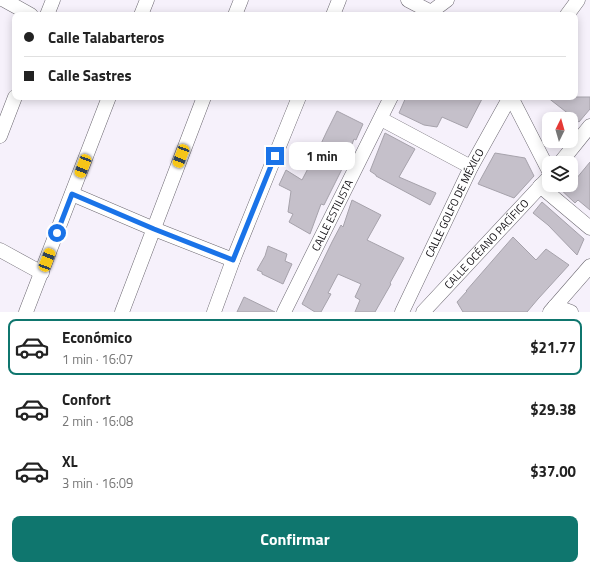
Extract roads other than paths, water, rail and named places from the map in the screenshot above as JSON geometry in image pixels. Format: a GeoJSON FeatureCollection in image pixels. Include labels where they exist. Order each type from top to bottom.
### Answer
{"type":"FeatureCollection","features":[{"type":"Feature","properties":{"kind":"street"},"geometry":{"type":"LineString","coordinates":[[4,0],[26,12]]}},
{"type":"Feature","properties":{"kind":"street"},"geometry":{"type":"LineString","coordinates":[[48,12],[53,0]]}},
{"type":"Feature","properties":{"kind":"street"},"geometry":{"type":"LineString","coordinates":[[142,12],[147,0]]}},
{"type":"Feature","properties":{"kind":"street"},"geometry":{"type":"LineString","coordinates":[[236,12],[241,0]]}},
{"type":"Feature","properties":{"kind":"street"},"geometry":{"type":"LineString","coordinates":[[334,12],[339,0]]}},
{"type":"Feature","properties":{"kind":"street"},"geometry":{"type":"LineString","coordinates":[[408,0],[432,9],[447,0]]}},
{"type":"Feature","properties":{"kind":"street"},"geometry":{"type":"LineString","coordinates":[[569,12],[578,0]]}},
{"type":"Feature","properties":{"kind":"street"},"geometry":{"type":"LineString","coordinates":[[0,136],[14,100]]}},
{"type":"Feature","properties":{"kind":"street"},"geometry":{"type":"LineString","coordinates":[[26,312],[108,100]]}},
{"type":"Feature","properties":{"kind":"street"},"geometry":{"type":"LineString","coordinates":[[122,312],[203,100]]}},
{"type":"Feature","properties":{"kind":"street"},"geometry":{"type":"LineString","coordinates":[[214,312],[233,260],[298,100]]}},
{"type":"Feature","properties":{"kind":"street","name":"CALLE ESTILISTA"},"geometry":{"type":"LineString","coordinates":[[284,312],[390,100]]}},
{"type":"Feature","properties":{"kind":"street","name":"CALLE GOLFO DE MÉXICO"},"geometry":{"type":"LineString","coordinates":[[402,312],[471,167],[508,100]]}},
{"type":"Feature","properties":{"kind":"street"},"geometry":{"type":"LineString","coordinates":[[512,100],[542,158]]}},
{"type":"Feature","properties":{"kind":"street"},"geometry":{"type":"LineString","coordinates":[[381,119],[471,167]]}},
{"type":"Feature","properties":{"kind":"street"},"geometry":{"type":"LineString","coordinates":[[566,156],[590,126]]}},
{"type":"Feature","properties":{"kind":"street","name":"CALLE OCÉANO PACÍFICO"},"geometry":{"type":"LineString","coordinates":[[423,312],[542,184]]}},
{"type":"Feature","properties":{"kind":"street"},"geometry":{"type":"LineString","coordinates":[[556,192],[590,228]]}},
{"type":"Feature","properties":{"kind":"street"},"geometry":{"type":"LineString","coordinates":[[72,194],[154,229],[233,260]]}},
{"type":"Feature","properties":{"kind":"street"},"geometry":{"type":"LineString","coordinates":[[0,250],[42,273]]}},
{"type":"Feature","properties":{"kind":"street"},"geometry":{"type":"LineString","coordinates":[[553,309],[590,266]]}},
{"type":"Feature","properties":{"kind":"street"},"geometry":{"type":"LineString","coordinates":[[553,309],[571,312]]}}]}
